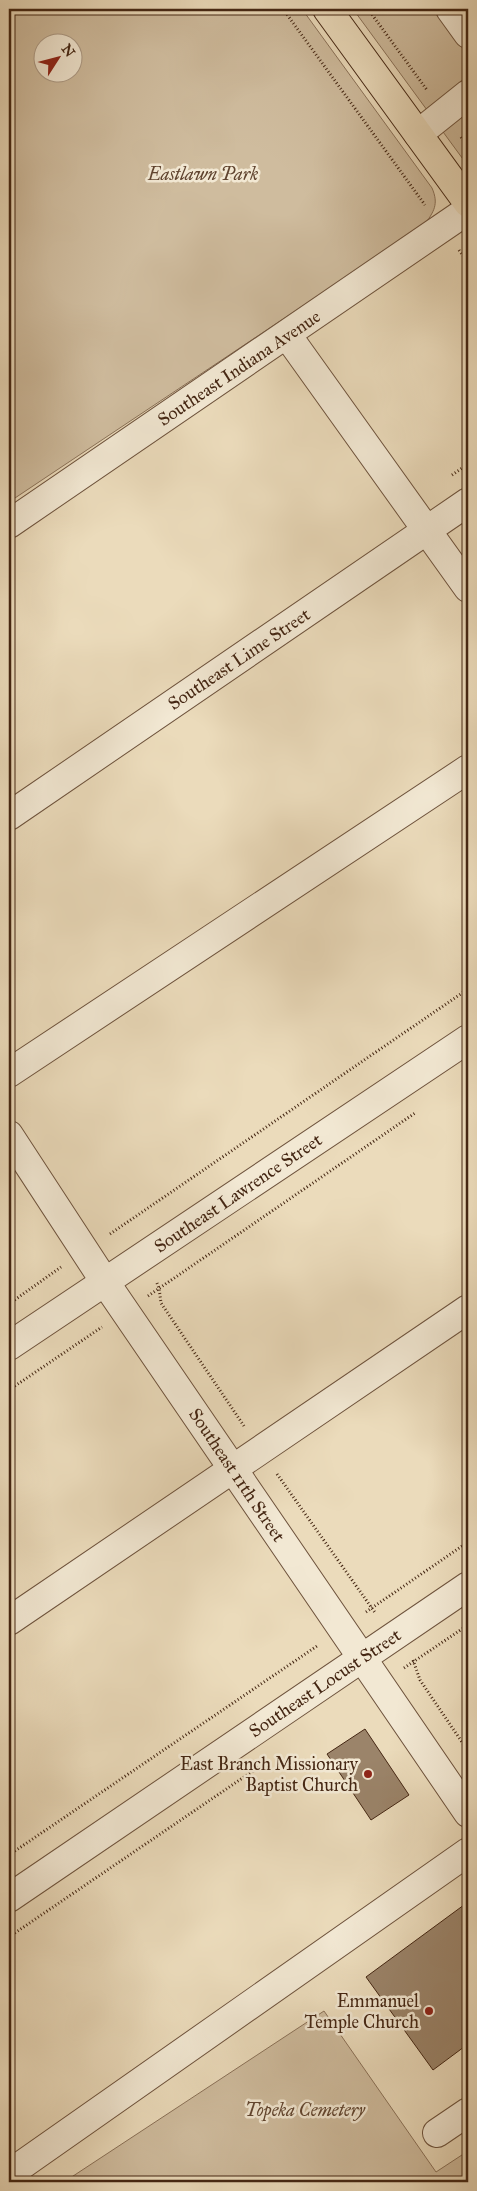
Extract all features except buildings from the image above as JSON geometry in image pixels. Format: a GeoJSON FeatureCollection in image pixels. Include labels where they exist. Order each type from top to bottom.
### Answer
{"type":"FeatureCollection","features":[{"type":"Feature","properties":{"kind":"main road"},"geometry":{"type":"LineString","coordinates":[[326,9],[468,203]]}},
{"type":"Feature","properties":{"kind":"street"},"geometry":{"type":"LineString","coordinates":[[450,9],[468,34]]}},
{"type":"Feature","properties":{"kind":"street"},"geometry":{"type":"LineString","coordinates":[[418,134],[468,94]]}},
{"type":"Feature","properties":{"kind":"street","name":"Southeast Indiana Avenue"},"geometry":{"type":"LineString","coordinates":[[9,524],[468,210]]}},
{"type":"Feature","properties":{"kind":"street"},"geometry":{"type":"LineString","coordinates":[[287,335],[468,588]]}},
{"type":"Feature","properties":{"kind":"street","name":"Southeast Lime Street"},"geometry":{"type":"LineString","coordinates":[[9,816],[468,502]]}},
{"type":"Feature","properties":{"kind":"street"},"geometry":{"type":"LineString","coordinates":[[9,1073],[468,769]]}},
{"type":"Feature","properties":{"kind":"street","name":"Southeast Lawrence Street"},"geometry":{"type":"LineString","coordinates":[[9,1346],[468,1040]]}},
{"type":"Feature","properties":{"kind":"street","name":"Southeast 11th Street"},"geometry":{"type":"LineString","coordinates":[[9,1135],[105,1282],[468,1813]]}},
{"type":"Feature","properties":{"kind":"street"},"geometry":{"type":"LineString","coordinates":[[9,1621],[468,1309]]}},
{"type":"Feature","properties":{"kind":"street","name":"Southeast Locust Street"},"geometry":{"type":"LineString","coordinates":[[9,1898],[468,1586]]}},
{"type":"Feature","properties":{"kind":"street"},"geometry":{"type":"LineString","coordinates":[[9,2174],[468,1852]]}},
{"type":"Feature","properties":{"kind":"street"},"geometry":{"type":"LineString","coordinates":[[437,2133],[468,2112]]}},
{"type":"Feature","properties":{"kind":"path"},"geometry":{"type":"LineString","coordinates":[[284,9],[468,263]]}},
{"type":"Feature","properties":{"kind":"path"},"geometry":{"type":"LineString","coordinates":[[368,9],[468,147]]}},
{"type":"Feature","properties":{"kind":"path"},"geometry":{"type":"LineString","coordinates":[[468,989],[108,1236],[126,1236],[160,1288],[161,1303],[260,1450],[393,1637],[414,1662],[420,1680],[468,1751]]}},
{"type":"Feature","properties":{"kind":"path"},"geometry":{"type":"LineString","coordinates":[[9,1390],[420,1110]]}},
{"type":"Feature","properties":{"kind":"path"},"geometry":{"type":"LineString","coordinates":[[9,1304],[85,1251]]}},
{"type":"Feature","properties":{"kind":"path"},"geometry":{"type":"LineString","coordinates":[[9,1855],[468,1542]]}},
{"type":"Feature","properties":{"kind":"path"},"geometry":{"type":"LineString","coordinates":[[380,1684],[468,1625]]}},
{"type":"Feature","properties":{"kind":"path"},"geometry":{"type":"LineString","coordinates":[[9,1937],[270,1759]]}},
{"type":"Feature","properties":{"kind":"green space","name":"Eastlawn Park"},"geometry":{"type":"Polygon","coordinates":[[[9,9],[302,9],[432,188],[435,199],[434,208],[424,225],[9,502],[9,9]]]}},
{"type":"Feature","properties":{"kind":"green space"},"geometry":{"type":"Polygon","coordinates":[[[353,9],[468,9],[468,166],[353,9]]]}},
{"type":"Feature","properties":{"kind":"green space","name":"Topeka Cemetery"},"geometry":{"type":"Polygon","coordinates":[[[324,2011],[436,2172],[468,2151],[468,2182],[64,2182],[324,2011]]]}},
{"type":"Feature","properties":{"kind":"place","name":"East Branch Missionary Baptist Church"},"geometry":{"type":"Point","coordinates":[368,1774]}},
{"type":"Feature","properties":{"kind":"place","name":"Emmanuel Temple Church"},"geometry":{"type":"Point","coordinates":[429,2011]}}]}
